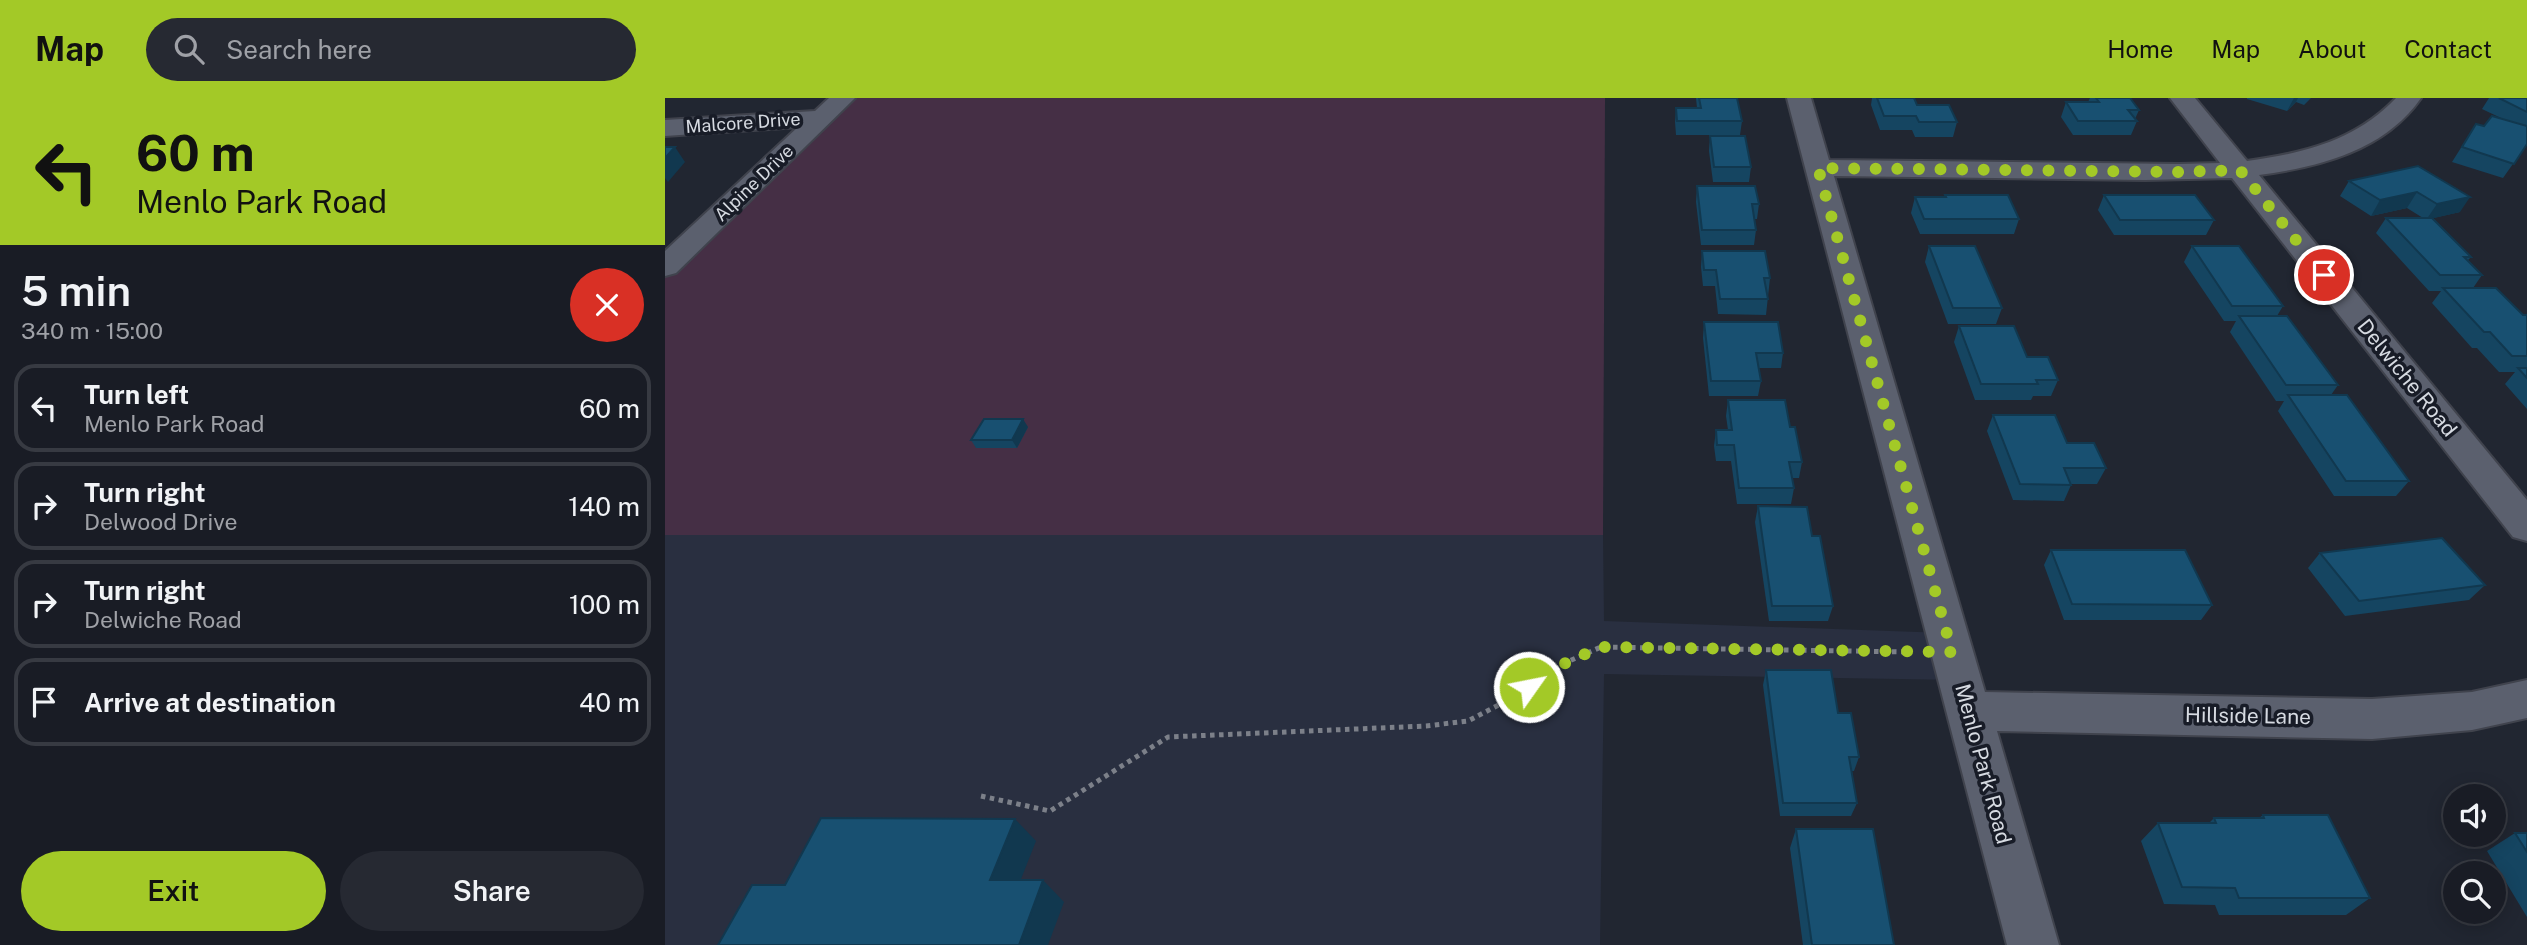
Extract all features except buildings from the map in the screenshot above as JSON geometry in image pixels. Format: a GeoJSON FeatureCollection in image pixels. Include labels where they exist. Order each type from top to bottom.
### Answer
{"type":"FeatureCollection","features":[{"type":"Feature","properties":{"kind":"street","name":"Alpine Drive"},"geometry":{"type":"LineString","coordinates":[[665,267],[843,98]]}},
{"type":"Feature","properties":{"kind":"street","name":"Menlo Park Road"},"geometry":{"type":"LineString","coordinates":[[1799,98],[2033,945]]}},
{"type":"Feature","properties":{"kind":"street","name":"Delwiche Road"},"geometry":{"type":"LineString","coordinates":[[2182,98],[2527,527]]}},
{"type":"Feature","properties":{"kind":"street"},"geometry":{"type":"LineString","coordinates":[[1818,168],[2181,172],[2240,170],[2300,160],[2343,148],[2368,136],[2391,120],[2409,98]]}},
{"type":"Feature","properties":{"kind":"street","name":"Malcore Drive"},"geometry":{"type":"LineString","coordinates":[[665,128],[822,118]]}},
{"type":"Feature","properties":{"kind":"street","name":"Hillside Lane"},"geometry":{"type":"LineString","coordinates":[[1968,711],[2372,719],[2472,710],[2527,699]]}},
{"type":"Feature","properties":{"kind":"path"},"geometry":{"type":"LineString","coordinates":[[981,796],[1050,811],[1168,737],[1426,726],[1468,721],[1510,699],[1567,662],[1601,647],[1952,652]]}},
{"type":"Feature","properties":{"kind":"shaded area"},"geometry":{"type":"Polygon","coordinates":[[[843,98],[1605,98],[1603,535],[665,535],[665,267],[843,98]]]}},
{"type":"Feature","properties":{"kind":"shaded area"},"geometry":{"type":"Polygon","coordinates":[[[665,535],[1603,535],[1604,621],[1946,633],[1960,680],[1604,674],[1600,945],[665,945],[665,535]]]}},
{"type":"Feature","properties":{"kind":"route"},"geometry":{"type":"LineString","coordinates":[[1529,687],[1567,662],[1601,647],[1952,652],[1818,168],[2181,172],[2240,170],[2324,275]]}}]}
